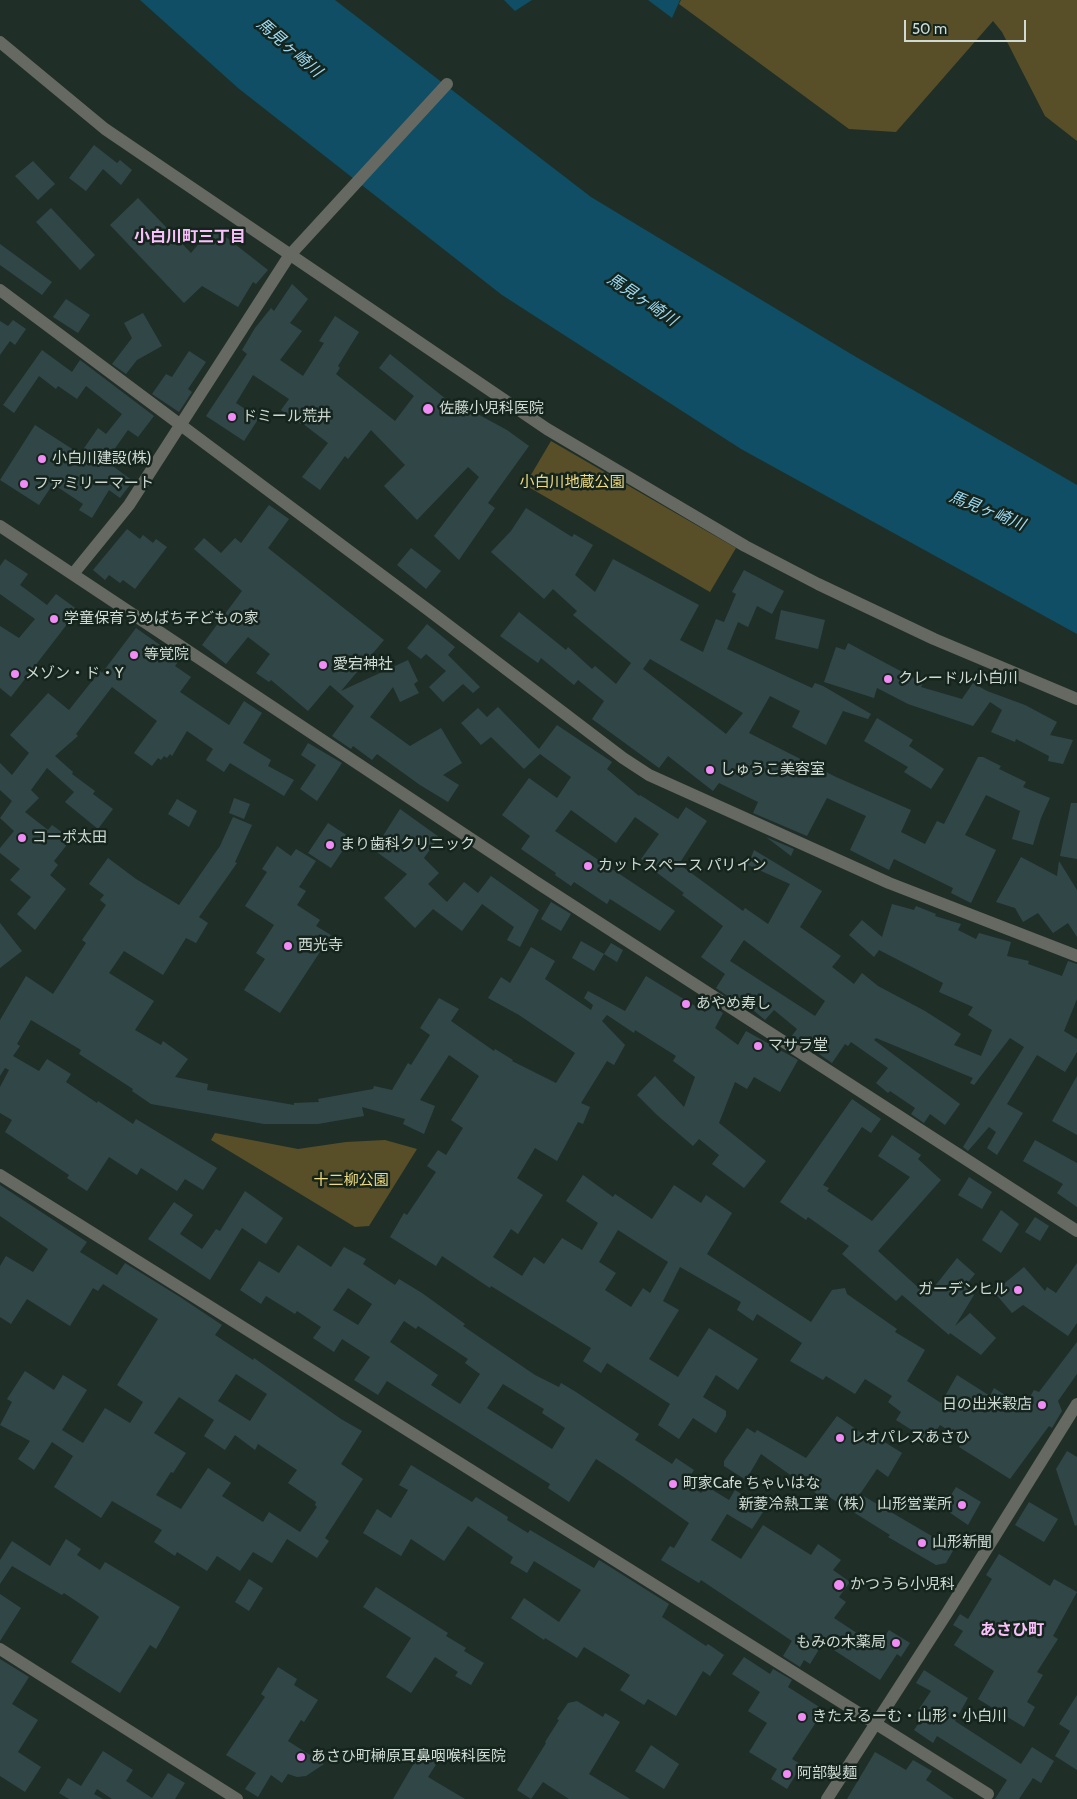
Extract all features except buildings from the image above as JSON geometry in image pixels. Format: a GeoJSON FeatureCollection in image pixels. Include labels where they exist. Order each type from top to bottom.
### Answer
{"type":"FeatureCollection","features":[{"type":"Feature","properties":{"kind":"street"},"geometry":{"type":"LineString","coordinates":[[0,42],[105,129],[289,256],[547,429],[745,546],[818,584],[934,639],[1077,699]]}},
{"type":"Feature","properties":{"kind":"street"},"geometry":{"type":"LineString","coordinates":[[73,574],[129,505],[289,256],[447,84]]}},
{"type":"Feature","properties":{"kind":"street"},"geometry":{"type":"LineString","coordinates":[[0,290],[427,608],[615,752],[649,775],[890,882],[1077,956]]}},
{"type":"Feature","properties":{"kind":"street"},"geometry":{"type":"LineString","coordinates":[[0,526],[536,882],[1077,1231]]}},
{"type":"Feature","properties":{"kind":"street"},"geometry":{"type":"LineString","coordinates":[[0,1175],[988,1794]]}},
{"type":"Feature","properties":{"kind":"street"},"geometry":{"type":"LineString","coordinates":[[827,1799],[1077,1404]]}},
{"type":"Feature","properties":{"kind":"street"},"geometry":{"type":"LineString","coordinates":[[0,1649],[237,1799]]}},
{"type":"Feature","properties":{"kind":"green space"},"geometry":{"type":"Polygon","coordinates":[[[681,0],[1077,0],[1077,141],[1045,116],[1002,32],[993,21],[896,132],[849,129],[679,4],[681,0]]]}},
{"type":"Feature","properties":{"kind":"green space","name":"小白川地蔵公園"},"geometry":{"type":"Polygon","coordinates":[[[551,441],[736,548],[710,592],[525,485],[551,441]]]}},
{"type":"Feature","properties":{"kind":"green space","name":"十二柳公園"},"geometry":{"type":"Polygon","coordinates":[[[215,1133],[298,1149],[346,1142],[385,1140],[417,1149],[369,1226],[355,1227],[211,1140],[215,1133]]]}},
{"type":"Feature","properties":{"kind":"water","name":"馬見ヶ崎川"},"geometry":{"type":"Polygon","coordinates":[[[140,0],[335,0],[591,197],[851,354],[1077,485],[1077,634],[741,449],[502,295],[238,88],[140,0]]]}},
{"type":"Feature","properties":{"kind":"water"},"geometry":{"type":"Polygon","coordinates":[[[504,0],[532,0],[515,11],[504,0]]]}},
{"type":"Feature","properties":{"kind":"water"},"geometry":{"type":"Polygon","coordinates":[[[648,0],[680,0],[672,18],[648,0]]]}},
{"type":"Feature","properties":{"kind":"place","name":"佐藤小児科医院"},"geometry":{"type":"Point","coordinates":[428,409]}},
{"type":"Feature","properties":{"kind":"place","name":"ドミール荒井"},"geometry":{"type":"Point","coordinates":[232,417]}},
{"type":"Feature","properties":{"kind":"place","name":"小白川建設(株)"},"geometry":{"type":"Point","coordinates":[42,459]}},
{"type":"Feature","properties":{"kind":"place","name":"ファミリーマート"},"geometry":{"type":"Point","coordinates":[24,484]}},
{"type":"Feature","properties":{"kind":"place","name":"学童保育うめばち子どもの家"},"geometry":{"type":"Point","coordinates":[54,619]}},
{"type":"Feature","properties":{"kind":"place","name":"等覚院"},"geometry":{"type":"Point","coordinates":[134,655]}},
{"type":"Feature","properties":{"kind":"place","name":"愛宕神社"},"geometry":{"type":"Point","coordinates":[323,665]}},
{"type":"Feature","properties":{"kind":"place","name":"メゾン・ド・Y"},"geometry":{"type":"Point","coordinates":[15,674]}},
{"type":"Feature","properties":{"kind":"place","name":"クレードル小白川"},"geometry":{"type":"Point","coordinates":[888,679]}},
{"type":"Feature","properties":{"kind":"place","name":"しゅうこ美容室"},"geometry":{"type":"Point","coordinates":[710,770]}},
{"type":"Feature","properties":{"kind":"place","name":"コーポ太田"},"geometry":{"type":"Point","coordinates":[22,838]}},
{"type":"Feature","properties":{"kind":"place","name":"まり歯科クリニック"},"geometry":{"type":"Point","coordinates":[330,845]}},
{"type":"Feature","properties":{"kind":"place","name":"カットスペース パリイン"},"geometry":{"type":"Point","coordinates":[588,866]}},
{"type":"Feature","properties":{"kind":"place","name":"西光寺"},"geometry":{"type":"Point","coordinates":[288,946]}},
{"type":"Feature","properties":{"kind":"place","name":"あやめ寿し"},"geometry":{"type":"Point","coordinates":[686,1004]}},
{"type":"Feature","properties":{"kind":"place","name":"マサラ堂"},"geometry":{"type":"Point","coordinates":[758,1046]}},
{"type":"Feature","properties":{"kind":"place","name":"ガーデンヒル"},"geometry":{"type":"Point","coordinates":[1018,1290]}},
{"type":"Feature","properties":{"kind":"place","name":"日の出米穀店"},"geometry":{"type":"Point","coordinates":[1042,1405]}},
{"type":"Feature","properties":{"kind":"place","name":"レオパレスあさひ"},"geometry":{"type":"Point","coordinates":[840,1438]}},
{"type":"Feature","properties":{"kind":"place","name":"町家Cafe ちゃいはな"},"geometry":{"type":"Point","coordinates":[673,1484]}},
{"type":"Feature","properties":{"kind":"place","name":"新菱冷熱工業（株） 山形営業所"},"geometry":{"type":"Point","coordinates":[962,1505]}},
{"type":"Feature","properties":{"kind":"place","name":"山形新聞"},"geometry":{"type":"Point","coordinates":[922,1543]}},
{"type":"Feature","properties":{"kind":"place","name":"かつうら小児科"},"geometry":{"type":"Point","coordinates":[839,1585]}},
{"type":"Feature","properties":{"kind":"place","name":"もみの木薬局"},"geometry":{"type":"Point","coordinates":[896,1643]}},
{"type":"Feature","properties":{"kind":"place","name":"きたえるーむ・山形・小白川"},"geometry":{"type":"Point","coordinates":[802,1717]}},
{"type":"Feature","properties":{"kind":"place","name":"あさひ町榊原耳鼻咽喉科医院"},"geometry":{"type":"Point","coordinates":[301,1757]}},
{"type":"Feature","properties":{"kind":"place","name":"阿部製麺"},"geometry":{"type":"Point","coordinates":[787,1774]}},
{"type":"Feature","properties":{"kind":"district","name":"小白川町三丁目"},"geometry":{"type":"Point","coordinates":[190,237]}},
{"type":"Feature","properties":{"kind":"district","name":"あさひ町"},"geometry":{"type":"Point","coordinates":[1012,1630]}}]}
